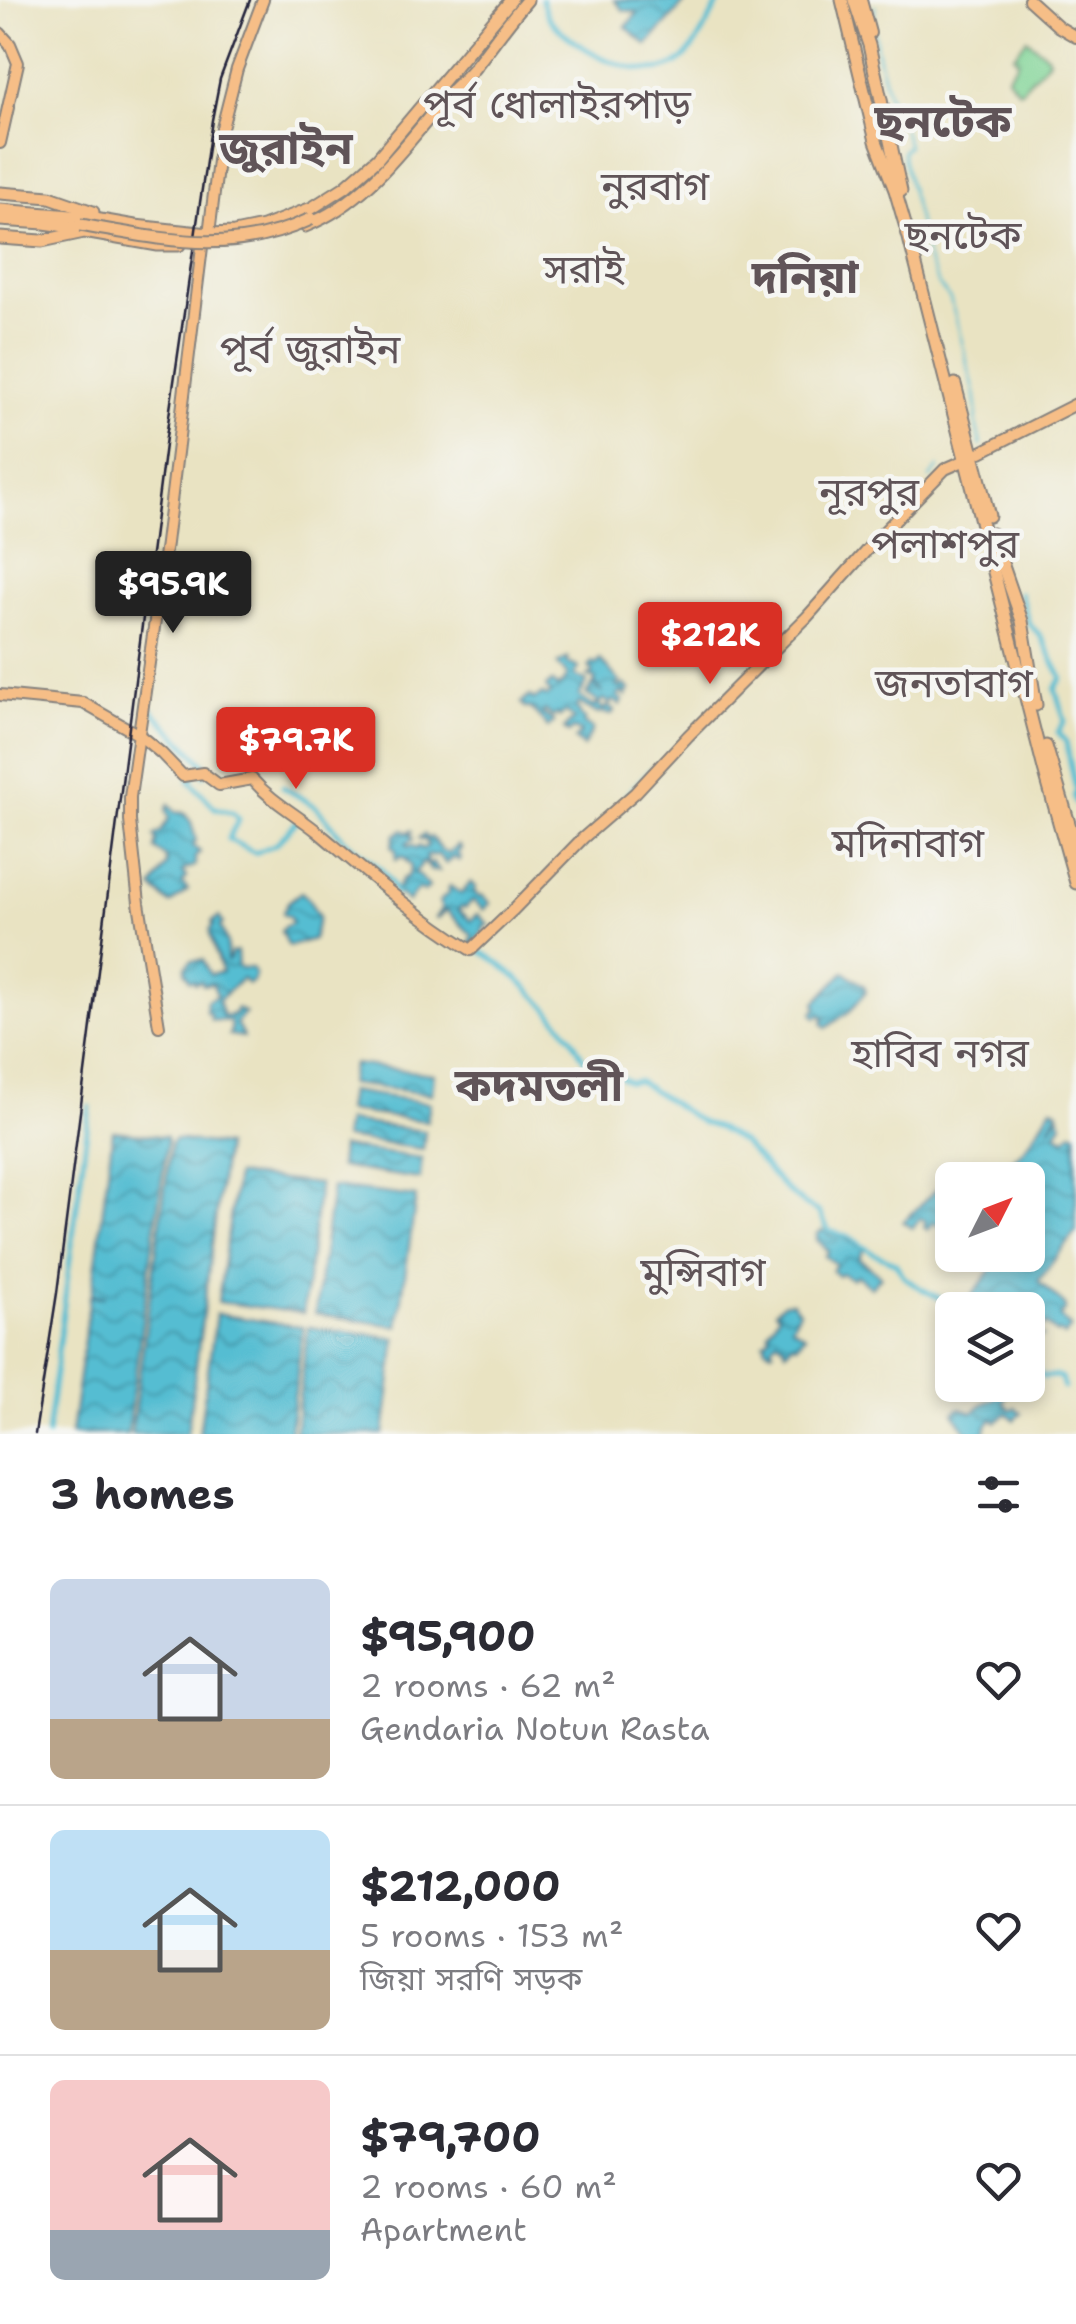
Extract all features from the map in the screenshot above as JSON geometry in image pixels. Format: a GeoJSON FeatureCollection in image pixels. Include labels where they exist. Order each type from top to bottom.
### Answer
{"type":"FeatureCollection","features":[{"type":"Feature","properties":{"kind":"highway"},"geometry":{"type":"LineString","coordinates":[[850,0],[868,42],[876,108],[991,530],[1010,606],[1009,629],[1076,883]]}},
{"type":"Feature","properties":{"kind":"highway"},"geometry":{"type":"LineString","coordinates":[[850,0],[897,186]]}},
{"type":"Feature","properties":{"kind":"highway"},"geometry":{"type":"LineString","coordinates":[[850,0],[862,45],[872,112],[897,186]]}},
{"type":"Feature","properties":{"kind":"highway"},"geometry":{"type":"LineString","coordinates":[[850,0],[864,46],[872,112]]}},
{"type":"Feature","properties":{"kind":"highway"},"geometry":{"type":"LineString","coordinates":[[850,0],[876,141],[895,190],[1010,606],[1022,621],[1036,709],[1076,860]]}},
{"type":"Feature","properties":{"kind":"highway"},"geometry":{"type":"LineString","coordinates":[[0,196],[50,197],[86,211],[236,245],[267,239],[314,222],[360,193],[384,170],[470,73],[519,1]]}},
{"type":"Feature","properties":{"kind":"highway"},"geometry":{"type":"LineString","coordinates":[[0,234],[42,241],[84,232],[167,245],[206,241],[266,226],[312,208],[364,173],[519,1]]}},
{"type":"Feature","properties":{"kind":"highway"},"geometry":{"type":"LineString","coordinates":[[0,234],[45,237],[82,223],[170,240],[210,243],[258,237],[310,216],[351,194],[377,172],[519,1]]}},
{"type":"Feature","properties":{"kind":"highway"},"geometry":{"type":"LineString","coordinates":[[868,42],[878,109],[897,186],[954,380],[991,530]]}},
{"type":"Feature","properties":{"kind":"highway"},"geometry":{"type":"LineString","coordinates":[[868,91],[871,72]]}},
{"type":"Feature","properties":{"kind":"highway"},"geometry":{"type":"LineString","coordinates":[[0,196],[50,200],[82,223],[167,245]]}},
{"type":"Feature","properties":{"kind":"highway"},"geometry":{"type":"LineString","coordinates":[[0,196],[44,202],[50,208],[48,230],[41,234],[0,234]]}},
{"type":"Feature","properties":{"kind":"highway"},"geometry":{"type":"LineString","coordinates":[[0,215],[165,229]]}},
{"type":"Feature","properties":{"kind":"highway"},"geometry":{"type":"LineString","coordinates":[[1009,629],[1015,621],[1022,621]]}},
{"type":"Feature","properties":{"kind":"highway"},"geometry":{"type":"LineString","coordinates":[[1046,746],[1076,847]]}},
{"type":"Feature","properties":{"kind":"main road"},"geometry":{"type":"LineString","coordinates":[[159,1026],[139,902],[130,797],[222,128],[237,70],[263,0]]}},
{"type":"Feature","properties":{"kind":"main road"},"geometry":{"type":"LineString","coordinates":[[850,0],[873,44],[896,156],[897,186]]}},
{"type":"Feature","properties":{"kind":"main road"},"geometry":{"type":"LineString","coordinates":[[1029,0],[1060,27],[1075,34]]}},
{"type":"Feature","properties":{"kind":"main road"},"geometry":{"type":"LineString","coordinates":[[1038,0],[1075,34]]}},
{"type":"Feature","properties":{"kind":"main road"},"geometry":{"type":"LineString","coordinates":[[0,33],[18,63],[0,144]]}},
{"type":"Feature","properties":{"kind":"main road"},"geometry":{"type":"LineString","coordinates":[[981,452],[1076,404]]}},
{"type":"Feature","properties":{"kind":"main road"},"geometry":{"type":"LineString","coordinates":[[0,695],[83,703],[139,736],[184,776],[205,774],[220,786],[252,779],[384,888],[474,948],[583,838],[634,793],[946,470],[961,462]]}},
{"type":"Feature","properties":{"kind":"green space"},"geometry":{"type":"Polygon","coordinates":[[[1027,39],[1049,60],[1018,90],[1007,77],[1018,61],[1014,55],[1027,39]]]}},
{"type":"Feature","properties":{"kind":"water"},"geometry":{"type":"Polygon","coordinates":[[[614,0],[687,0],[647,45],[626,27],[638,12],[623,10],[614,0]]]}},
{"type":"Feature","properties":{"kind":"water"},"geometry":{"type":"Polygon","coordinates":[[[568,658],[568,663],[579,668],[574,675],[587,682],[579,696],[594,707],[608,706],[614,711],[611,715],[598,714],[579,703],[583,723],[593,729],[583,747],[575,739],[581,732],[573,729],[569,733],[564,729],[574,719],[566,712],[553,717],[545,710],[542,713],[554,722],[548,728],[531,708],[521,703],[530,696],[534,700],[543,694],[547,697],[551,694],[546,687],[552,682],[557,687],[564,682],[568,675],[557,664],[568,658]]]}},
{"type":"Feature","properties":{"kind":"water"},"geometry":{"type":"Polygon","coordinates":[[[600,659],[620,682],[618,688],[624,684],[630,690],[626,696],[622,692],[618,696],[623,701],[620,705],[604,699],[600,703],[586,694],[593,685],[603,693],[594,683],[596,679],[586,676],[594,672],[589,667],[592,662],[596,664],[600,659]]]}},
{"type":"Feature","properties":{"kind":"water"},"geometry":{"type":"Polygon","coordinates":[[[169,804],[191,822],[196,840],[193,846],[200,852],[195,857],[195,866],[182,871],[187,877],[182,883],[188,890],[170,904],[153,888],[167,864],[166,857],[155,849],[154,836],[169,818],[169,804]]]}},
{"type":"Feature","properties":{"kind":"water"},"geometry":{"type":"Polygon","coordinates":[[[403,830],[412,832],[408,847],[428,846],[419,838],[424,834],[442,851],[449,853],[458,845],[461,849],[457,853],[459,861],[454,857],[446,864],[437,854],[426,856],[428,865],[433,863],[439,871],[431,871],[424,862],[414,873],[429,887],[424,892],[416,891],[408,902],[396,891],[411,866],[402,856],[396,860],[392,846],[395,835],[403,830]]]}},
{"type":"Feature","properties":{"kind":"water"},"geometry":{"type":"Polygon","coordinates":[[[471,882],[476,887],[474,892],[490,903],[484,910],[473,900],[458,909],[471,921],[478,914],[489,925],[483,926],[472,947],[472,935],[446,910],[435,918],[442,908],[439,902],[450,892],[450,886],[461,894],[471,882]]]}},
{"type":"Feature","properties":{"kind":"water"},"geometry":{"type":"Polygon","coordinates":[[[301,892],[319,917],[313,939],[290,946],[281,931],[292,923],[283,912],[301,892]]]}},
{"type":"Feature","properties":{"kind":"water"},"geometry":{"type":"Polygon","coordinates":[[[219,917],[227,942],[227,961],[231,953],[237,952],[238,966],[252,968],[255,974],[253,981],[248,984],[242,978],[218,1001],[223,1016],[234,1014],[237,1008],[245,1013],[236,1023],[243,1037],[229,1035],[230,1021],[211,1020],[206,1012],[207,1000],[217,996],[213,984],[190,981],[185,972],[191,961],[203,960],[210,975],[222,972],[210,934],[212,922],[219,917]]]}},
{"type":"Feature","properties":{"kind":"water"},"geometry":{"type":"Polygon","coordinates":[[[844,972],[864,985],[866,991],[851,1010],[826,1028],[822,1023],[825,1019],[820,1015],[816,1018],[813,1013],[816,1002],[844,972]]]}},
{"type":"Feature","properties":{"kind":"water"},"geometry":{"type":"Polygon","coordinates":[[[353,1064],[434,1074],[432,1094],[349,1084],[353,1064]]]}},
{"type":"Feature","properties":{"kind":"water"},"geometry":{"type":"Polygon","coordinates":[[[349,1091],[430,1103],[427,1121],[346,1111],[349,1091]]]}},
{"type":"Feature","properties":{"kind":"water"},"geometry":{"type":"Polygon","coordinates":[[[1052,1107],[1058,1111],[1049,1128],[1059,1115],[1062,1123],[1056,1133],[1065,1138],[1073,1131],[1076,1133],[1076,1231],[1045,1272],[1045,1162],[1010,1162],[1052,1107]]]}},
{"type":"Feature","properties":{"kind":"water"},"geometry":{"type":"Polygon","coordinates":[[[346,1121],[425,1131],[423,1149],[343,1138],[346,1121]]]}},
{"type":"Feature","properties":{"kind":"water"},"geometry":{"type":"Polygon","coordinates":[[[113,1131],[166,1137],[167,1142],[127,1434],[71,1434],[90,1296],[105,1297],[92,1294],[113,1131]]]}},
{"type":"Feature","properties":{"kind":"water"},"geometry":{"type":"Polygon","coordinates":[[[175,1139],[225,1146],[187,1434],[131,1434],[171,1143],[175,1139]]]}},
{"type":"Feature","properties":{"kind":"water"},"geometry":{"type":"Polygon","coordinates":[[[341,1147],[422,1158],[420,1179],[339,1167],[341,1147]]]}},
{"type":"Feature","properties":{"kind":"water"},"geometry":{"type":"Polygon","coordinates":[[[236,1175],[319,1184],[303,1313],[218,1302],[236,1175]]]}},
{"type":"Feature","properties":{"kind":"water"},"geometry":{"type":"Polygon","coordinates":[[[332,1187],[416,1197],[398,1326],[315,1314],[332,1187]]]}},
{"type":"Feature","properties":{"kind":"water"},"geometry":{"type":"Polygon","coordinates":[[[935,1191],[935,1223],[928,1230],[921,1218],[912,1228],[903,1222],[935,1191]]]}},
{"type":"Feature","properties":{"kind":"water"},"geometry":{"type":"Polygon","coordinates":[[[823,1230],[864,1249],[859,1258],[881,1276],[871,1287],[856,1275],[852,1279],[832,1271],[836,1264],[825,1256],[829,1251],[817,1240],[817,1234],[823,1230]]]}},
{"type":"Feature","properties":{"kind":"water"},"geometry":{"type":"Polygon","coordinates":[[[990,1272],[1045,1272],[1038,1281],[1065,1305],[1060,1317],[1071,1328],[1064,1336],[1045,1325],[1045,1292],[975,1292],[990,1272]]]}},
{"type":"Feature","properties":{"kind":"water"},"geometry":{"type":"Polygon","coordinates":[[[784,1302],[792,1302],[799,1311],[791,1326],[805,1335],[786,1351],[777,1340],[772,1351],[764,1342],[779,1315],[775,1311],[784,1302]]]}},
{"type":"Feature","properties":{"kind":"water"},"geometry":{"type":"Polygon","coordinates":[[[216,1314],[303,1327],[290,1434],[199,1434],[216,1314]]]}},
{"type":"Feature","properties":{"kind":"water"},"geometry":{"type":"Polygon","coordinates":[[[308,1327],[396,1338],[384,1434],[295,1434],[308,1327]]]}},
{"type":"Feature","properties":{"kind":"water"},"geometry":{"type":"Polygon","coordinates":[[[1003,1402],[1021,1413],[1015,1420],[1007,1413],[996,1422],[993,1419],[984,1434],[968,1434],[954,1413],[960,1408],[973,1413],[981,1405],[1003,1402]]]}},
{"type":"Feature","properties":{"kind":"waterway"},"geometry":{"type":"LineString","coordinates":[[542,0],[551,21],[577,43],[613,62],[651,70],[683,59],[721,0]]}},
{"type":"Feature","properties":{"kind":"waterway"},"geometry":{"type":"LineString","coordinates":[[875,6],[881,68],[908,146],[903,150],[903,158],[928,261],[950,299],[958,326],[975,394],[981,446]]}},
{"type":"Feature","properties":{"kind":"waterway"},"geometry":{"type":"LineString","coordinates":[[930,478],[939,467]]}},
{"type":"Feature","properties":{"kind":"waterway"},"geometry":{"type":"LineString","coordinates":[[1020,593],[1029,624],[1040,635],[1062,678],[1055,689],[1065,721],[1058,732],[1066,742],[1076,791]]}},
{"type":"Feature","properties":{"kind":"waterway"},"geometry":{"type":"LineString","coordinates":[[147,705],[204,764],[204,775]]}},
{"type":"Feature","properties":{"kind":"waterway"},"geometry":{"type":"LineString","coordinates":[[625,795],[650,769]]}},
{"type":"Feature","properties":{"kind":"waterway"},"geometry":{"type":"LineString","coordinates":[[194,777],[189,780],[215,808],[239,819],[228,839],[255,853],[276,844],[300,821]]}},
{"type":"Feature","properties":{"kind":"waterway"},"geometry":{"type":"LineString","coordinates":[[283,787],[324,816]]}},
{"type":"Feature","properties":{"kind":"waterway"},"geometry":{"type":"LineString","coordinates":[[1076,792],[1076,804]]}},
{"type":"Feature","properties":{"kind":"waterway"},"geometry":{"type":"LineString","coordinates":[[327,819],[380,869],[396,894]]}},
{"type":"Feature","properties":{"kind":"waterway"},"geometry":{"type":"LineString","coordinates":[[475,949],[538,998],[599,1076],[607,1080],[615,1074],[629,1082],[638,1081],[702,1123],[743,1143],[785,1189],[819,1212],[829,1231],[850,1237],[896,1264],[904,1277],[935,1296]]}},
{"type":"Feature","properties":{"kind":"waterway"},"geometry":{"type":"LineString","coordinates":[[47,1434],[90,1107]]}},
{"type":"Feature","properties":{"kind":"waterway"},"geometry":{"type":"LineString","coordinates":[[1045,1377],[1061,1378],[1064,1388]]}},
{"type":"Feature","properties":{"kind":"railway"},"geometry":{"type":"LineString","coordinates":[[35,1434],[57,1293],[166,437],[212,120],[220,79],[250,0]]}},
{"type":"Feature","properties":{"kind":"district","name":"পূর্ব ধোলাইরপাড়"},"geometry":{"type":"Point","coordinates":[557,104]}},
{"type":"Feature","properties":{"kind":"district","name":"ছনটেক"},"geometry":{"type":"Point","coordinates":[943,121]}},
{"type":"Feature","properties":{"kind":"district","name":"জুরাইন"},"geometry":{"type":"Point","coordinates":[286,148]}},
{"type":"Feature","properties":{"kind":"district","name":"নুরবাগ"},"geometry":{"type":"Point","coordinates":[655,186]}},
{"type":"Feature","properties":{"kind":"district","name":"ছনটেক"},"geometry":{"type":"Point","coordinates":[963,235]}},
{"type":"Feature","properties":{"kind":"district","name":"সরাই"},"geometry":{"type":"Point","coordinates":[584,269]}},
{"type":"Feature","properties":{"kind":"district","name":"দনিয়া"},"geometry":{"type":"Point","coordinates":[805,277]}},
{"type":"Feature","properties":{"kind":"district","name":"পূর্ব জুরাইন"},"geometry":{"type":"Point","coordinates":[310,349]}},
{"type":"Feature","properties":{"kind":"district","name":"নূরপুর"},"geometry":{"type":"Point","coordinates":[869,492]}},
{"type":"Feature","properties":{"kind":"district","name":"পলাশপুর"},"geometry":{"type":"Point","coordinates":[945,544]}},
{"type":"Feature","properties":{"kind":"district","name":"জনতাবাগ"},"geometry":{"type":"Point","coordinates":[954,683]}},
{"type":"Feature","properties":{"kind":"district","name":"মদিনাবাগ"},"geometry":{"type":"Point","coordinates":[908,843]}},
{"type":"Feature","properties":{"kind":"district","name":"হাবিব নগর"},"geometry":{"type":"Point","coordinates":[940,1053]}},
{"type":"Feature","properties":{"kind":"district","name":"কদমতলী"},"geometry":{"type":"Point","coordinates":[539,1085]}},
{"type":"Feature","properties":{"kind":"district","name":"মুন্সিবাগ"},"geometry":{"type":"Point","coordinates":[703,1272]}}]}
